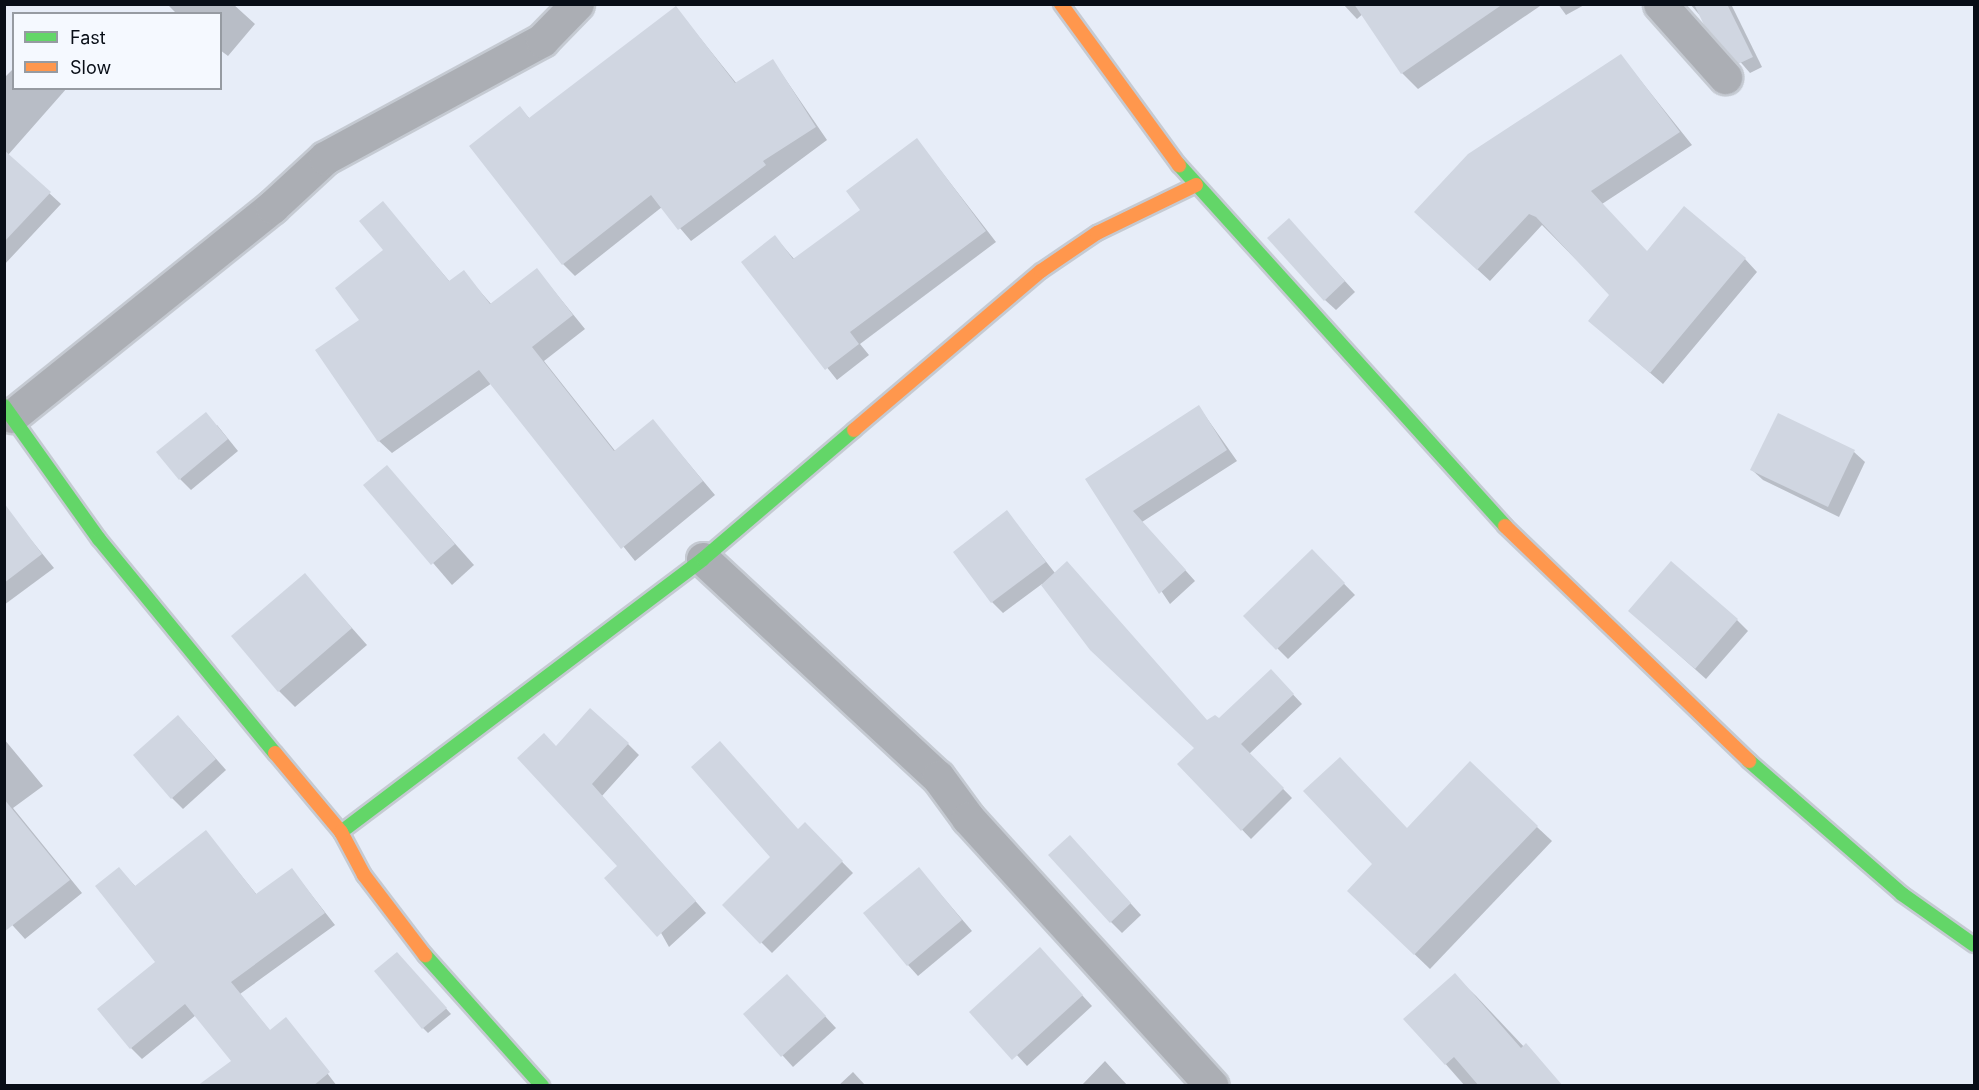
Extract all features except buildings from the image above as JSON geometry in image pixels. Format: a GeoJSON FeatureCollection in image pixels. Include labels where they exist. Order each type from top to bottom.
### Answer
{"type":"FeatureCollection","features":[{"type":"Feature","properties":{"kind":"street"},"geometry":{"type":"LineString","coordinates":[[542,1086],[408,936],[364,875],[341,832],[99,539],[8,411],[272,207],[325,158],[542,40],[577,4]]}},
{"type":"Feature","properties":{"kind":"street"},"geometry":{"type":"LineString","coordinates":[[1061,4],[1132,107],[1196,185],[1506,528],[1630,653],[1893,886],[1974,945]]}},
{"type":"Feature","properties":{"kind":"street"},"geometry":{"type":"LineString","coordinates":[[1660,4],[1725,77]]}},
{"type":"Feature","properties":{"kind":"street"},"geometry":{"type":"LineString","coordinates":[[341,832],[703,559],[1041,271],[1097,233],[1196,185]]}},
{"type":"Feature","properties":{"kind":"street"},"geometry":{"type":"LineString","coordinates":[[703,559],[938,777],[968,818],[1212,1086]]}},
{"type":"Feature","properties":{"kind":"traffic: fast"},"geometry":{"type":"LineString","coordinates":[[1179,165],[1505,526]]}},
{"type":"Feature","properties":{"kind":"traffic: fast"},"geometry":{"type":"LineString","coordinates":[[4,406],[99,539],[275,753]]}},
{"type":"Feature","properties":{"kind":"traffic: fast"},"geometry":{"type":"LineString","coordinates":[[341,832],[703,559],[854,430]]}},
{"type":"Feature","properties":{"kind":"traffic: fast"},"geometry":{"type":"LineString","coordinates":[[1749,761],[1902,894],[1974,945]]}},
{"type":"Feature","properties":{"kind":"traffic: fast"},"geometry":{"type":"LineString","coordinates":[[425,955],[542,1086]]}},
{"type":"Feature","properties":{"kind":"traffic: slow"},"geometry":{"type":"LineString","coordinates":[[1061,4],[1179,165]]}},
{"type":"Feature","properties":{"kind":"traffic: slow"},"geometry":{"type":"LineString","coordinates":[[854,430],[1041,271],[1097,233],[1196,185]]}},
{"type":"Feature","properties":{"kind":"traffic: slow"},"geometry":{"type":"LineString","coordinates":[[1505,526],[1749,761]]}},
{"type":"Feature","properties":{"kind":"traffic: slow"},"geometry":{"type":"LineString","coordinates":[[275,753],[341,832],[364,875],[425,955]]}}]}
